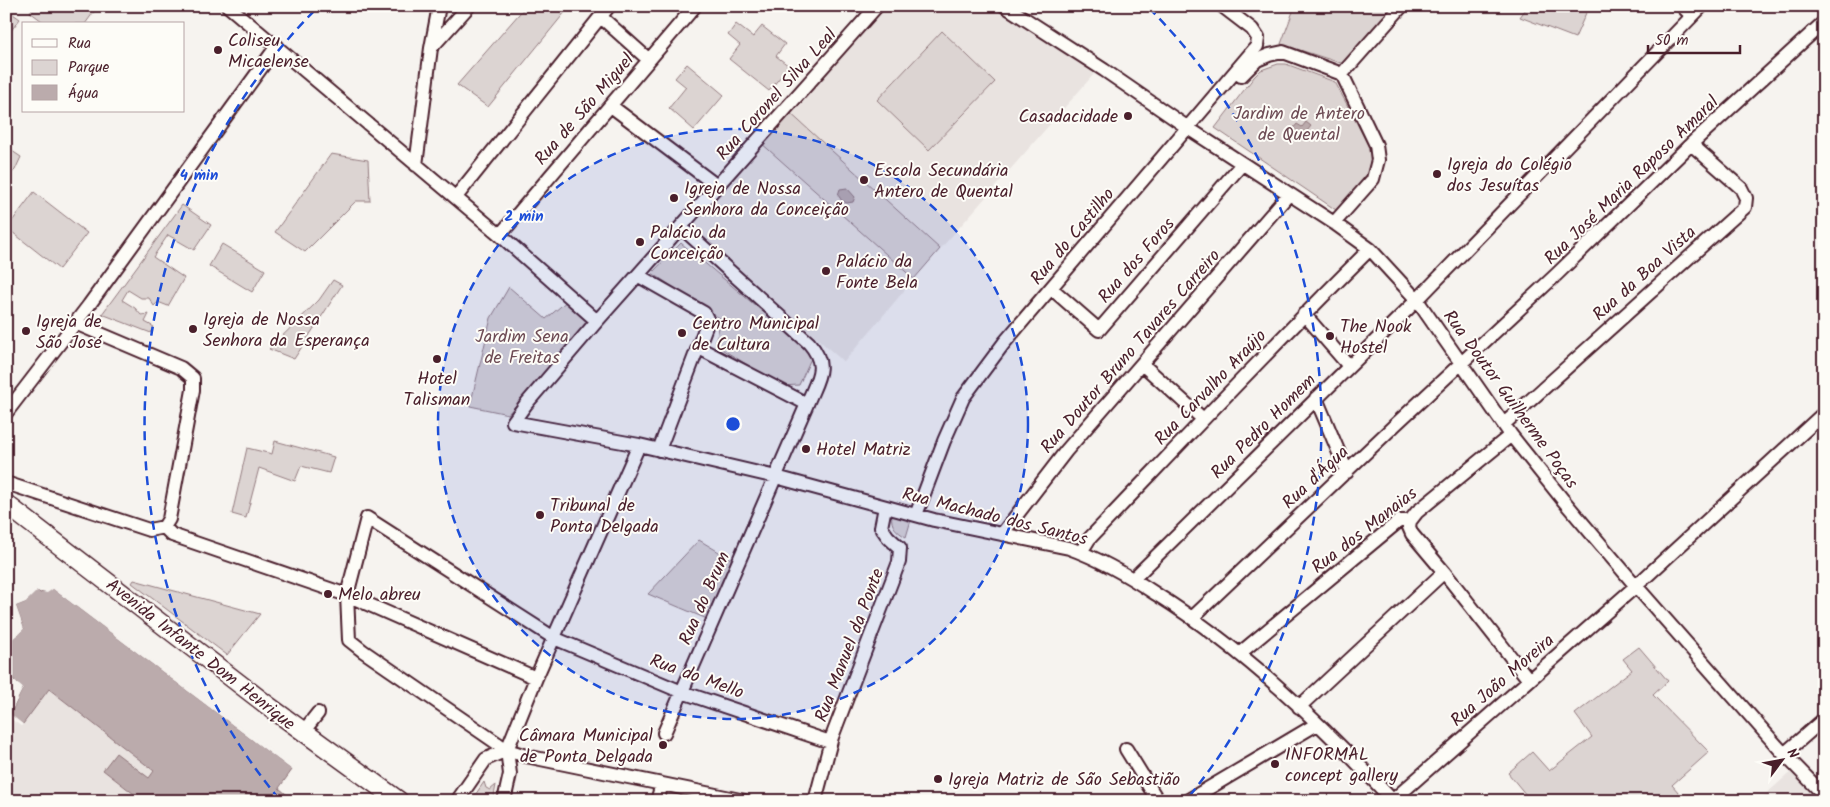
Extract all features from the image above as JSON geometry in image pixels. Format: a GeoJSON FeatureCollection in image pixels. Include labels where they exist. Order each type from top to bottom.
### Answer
{"type":"FeatureCollection","features":[{"type":"Feature","properties":{"kind":"main road","name":"Avenida Infante Dom Henrique"},"geometry":{"type":"LineString","coordinates":[[6,504],[194,650],[399,801]]}},
{"type":"Feature","properties":{"kind":"street"},"geometry":{"type":"LineString","coordinates":[[228,6],[500,235],[598,321]]}},
{"type":"Feature","properties":{"kind":"street"},"geometry":{"type":"LineString","coordinates":[[416,165],[431,48],[439,6]]}},
{"type":"Feature","properties":{"kind":"street"},"geometry":{"type":"LineString","coordinates":[[431,48],[469,6]]}},
{"type":"Feature","properties":{"kind":"street"},"geometry":{"type":"LineString","coordinates":[[456,198],[609,6]]}},
{"type":"Feature","properties":{"kind":"street","name":"Rua de São Miguel"},"geometry":{"type":"LineString","coordinates":[[500,235],[695,6]]}},
{"type":"Feature","properties":{"kind":"street","name":"Rua Coronel Silva Leal"},"geometry":{"type":"LineString","coordinates":[[513,422],[526,404],[598,321],[877,6]]}},
{"type":"Feature","properties":{"kind":"street","name":"Rua do Castilho"},"geometry":{"type":"LineString","coordinates":[[916,515],[944,441],[964,398],[1004,343],[1190,130],[1257,46],[1258,38],[1252,29],[1222,6]]}},
{"type":"Feature","properties":{"kind":"street"},"geometry":{"type":"LineString","coordinates":[[1342,74],[1402,6]]}},
{"type":"Feature","properties":{"kind":"street"},"geometry":{"type":"LineString","coordinates":[[1682,6],[1692,16]]}},
{"type":"Feature","properties":{"kind":"street","name":"Rua Pedro Homem"},"geometry":{"type":"LineString","coordinates":[[1133,579],[1417,300],[1702,6]]}},
{"type":"Feature","properties":{"kind":"street","name":"Rua Doutor Guilherme Poças"},"geometry":{"type":"LineString","coordinates":[[1010,7],[1190,130],[1334,223],[1370,249],[1417,300],[1462,362],[1511,435],[1636,586],[1784,754],[1824,795]]}},
{"type":"Feature","properties":{"kind":"street"},"geometry":{"type":"LineString","coordinates":[[601,17],[649,60]]}},
{"type":"Feature","properties":{"kind":"street","name":"Rua José Maria Raposo Amaral"},"geometry":{"type":"LineString","coordinates":[[1462,362],[1557,274],[1691,144],[1824,22]]}},
{"type":"Feature","properties":{"kind":"street"},"geometry":{"type":"LineString","coordinates":[[6,413],[75,323],[277,46]]}},
{"type":"Feature","properties":{"kind":"street"},"geometry":{"type":"LineString","coordinates":[[1190,130],[1248,68],[1257,60],[1269,55],[1283,52],[1342,74],[1376,145],[1378,160],[1373,179],[1334,223]]}},
{"type":"Feature","properties":{"kind":"street"},"geometry":{"type":"LineString","coordinates":[[611,106],[717,186]]}},
{"type":"Feature","properties":{"kind":"street","name":"Rua da Boa Vista"},"geometry":{"type":"LineString","coordinates":[[1504,424],[1745,207],[1746,198],[1740,188],[1691,144]]}},
{"type":"Feature","properties":{"kind":"street","name":"Rua dos Foros"},"geometry":{"type":"LineString","coordinates":[[1051,288],[1099,330],[1242,164]]}},
{"type":"Feature","properties":{"kind":"street","name":"Rua Doutor Bruno Tavares Carreiro"},"geometry":{"type":"LineString","coordinates":[[1002,534],[1066,450],[1289,194]]}},
{"type":"Feature","properties":{"kind":"street","name":"Rua do Brum"},"geometry":{"type":"LineString","coordinates":[[664,733],[808,404],[820,372],[818,353],[809,343],[681,227]]}},
{"type":"Feature","properties":{"kind":"street","name":"Rua Carvalho Araújo"},"geometry":{"type":"LineString","coordinates":[[1081,552],[1089,539],[1203,419],[1304,314],[1370,249]]}},
{"type":"Feature","properties":{"kind":"street"},"geometry":{"type":"LineString","coordinates":[[639,276],[704,314],[708,321],[659,450]]}},
{"type":"Feature","properties":{"kind":"street"},"geometry":{"type":"LineString","coordinates":[[1304,314],[1349,366]]}},
{"type":"Feature","properties":{"kind":"street"},"geometry":{"type":"LineString","coordinates":[[6,483],[149,530],[164,527],[169,519],[193,390],[193,378],[181,368],[75,323]]}},
{"type":"Feature","properties":{"kind":"street"},"geometry":{"type":"LineString","coordinates":[[699,348],[808,404]]}},
{"type":"Feature","properties":{"kind":"street","name":"Rua d'Água"},"geometry":{"type":"LineString","coordinates":[[1193,617],[1462,362]]}},
{"type":"Feature","properties":{"kind":"street"},"geometry":{"type":"LineString","coordinates":[[1142,364],[1203,419]]}},
{"type":"Feature","properties":{"kind":"street"},"geometry":{"type":"LineString","coordinates":[[1316,398],[1347,472]]}},
{"type":"Feature","properties":{"kind":"street","name":"Rua João Moreira"},"geometry":{"type":"LineString","coordinates":[[1393,800],[1636,586],[1824,413]]}},
{"type":"Feature","properties":{"kind":"street","name":"Rua Machado dos Santos"},"geometry":{"type":"LineString","coordinates":[[513,422],[639,445],[776,477],[916,515],[1081,552],[1133,579],[1193,617],[1239,654],[1299,707],[1393,800]]}},
{"type":"Feature","properties":{"kind":"street","name":"Rua dos Manaias"},"geometry":{"type":"LineString","coordinates":[[1239,654],[1399,521],[1410,521],[1416,512],[1511,435]]}},
{"type":"Feature","properties":{"kind":"street"},"geometry":{"type":"LineString","coordinates":[[504,801],[510,774],[507,750],[536,678],[639,445]]}},
{"type":"Feature","properties":{"kind":"street","name":"Rua Manuel da Ponte"},"geometry":{"type":"LineString","coordinates":[[819,799],[830,742],[899,562],[900,548],[888,537],[881,526],[885,507]]}},
{"type":"Feature","properties":{"kind":"street","name":"Rua do Mello"},"geometry":{"type":"LineString","coordinates":[[347,594],[367,518],[554,638],[682,692],[830,742]]}},
{"type":"Feature","properties":{"kind":"street"},"geometry":{"type":"LineString","coordinates":[[1410,521],[1412,534],[1529,680]]}},
{"type":"Feature","properties":{"kind":"street"},"geometry":{"type":"LineString","coordinates":[[164,527],[172,535],[347,594],[536,678]]}},
{"type":"Feature","properties":{"kind":"street"},"geometry":{"type":"LineString","coordinates":[[1299,707],[1444,572]]}},
{"type":"Feature","properties":{"kind":"street"},"geometry":{"type":"LineString","coordinates":[[347,594],[348,640],[484,736],[507,750],[526,756],[745,801]]}},
{"type":"Feature","properties":{"kind":"street"},"geometry":{"type":"LineString","coordinates":[[303,732],[318,713]]}},
{"type":"Feature","properties":{"kind":"street"},"geometry":{"type":"LineString","coordinates":[[1784,754],[1824,719]]}},
{"type":"Feature","properties":{"kind":"street"},"geometry":{"type":"LineString","coordinates":[[1187,801],[1317,724]]}},
{"type":"Feature","properties":{"kind":"street"},"geometry":{"type":"LineString","coordinates":[[1126,748],[1158,801]]}},
{"type":"Feature","properties":{"kind":"street"},"geometry":{"type":"LineString","coordinates":[[457,801],[486,759],[507,750]]}},
{"type":"Feature","properties":{"kind":"street"},"geometry":{"type":"LineString","coordinates":[[658,801],[662,784]]}},
{"type":"Feature","properties":{"kind":"shaded area","name":"Escola Secundária Antero de Quental"},"geometry":{"type":"Polygon","coordinates":[[[881,6],[996,6],[1094,74],[914,279],[844,362],[687,226],[881,6]]]}},
{"type":"Feature","properties":{"kind":"shaded area"},"geometry":{"type":"Polygon","coordinates":[[[49,689],[154,771],[149,778],[103,770],[143,801],[6,801],[6,716],[21,726],[49,689]]]}},
{"type":"Feature","properties":{"kind":"shaded area"},"geometry":{"type":"Polygon","coordinates":[[[1793,770],[1823,801],[1758,801],[1793,770]]]}},
{"type":"Feature","properties":{"kind":"green space"},"geometry":{"type":"Polygon","coordinates":[[[34,6],[98,6],[86,22],[43,22],[30,12],[34,6]]]}},
{"type":"Feature","properties":{"kind":"green space"},"geometry":{"type":"Polygon","coordinates":[[[526,6],[570,6],[488,107],[457,85],[526,6]]]}},
{"type":"Feature","properties":{"kind":"green space"},"geometry":{"type":"Polygon","coordinates":[[[1295,6],[1395,6],[1344,64],[1281,44],[1295,6]]]}},
{"type":"Feature","properties":{"kind":"green space"},"geometry":{"type":"Polygon","coordinates":[[[1528,6],[1589,6],[1575,38],[1520,17],[1528,6]]]}},
{"type":"Feature","properties":{"kind":"green space"},"geometry":{"type":"Polygon","coordinates":[[[6,9],[20,19],[6,37],[6,9]]]}},
{"type":"Feature","properties":{"kind":"green space"},"geometry":{"type":"Polygon","coordinates":[[[736,24],[753,37],[762,26],[785,44],[776,56],[789,66],[769,91],[729,59],[740,45],[728,35],[736,24]]]}},
{"type":"Feature","properties":{"kind":"green space"},"geometry":{"type":"Polygon","coordinates":[[[942,31],[995,82],[929,150],[877,100],[942,31]]]}},
{"type":"Feature","properties":{"kind":"green space"},"geometry":{"type":"Polygon","coordinates":[[[687,64],[724,95],[694,130],[669,108],[686,87],[675,78],[687,64]]]}},
{"type":"Feature","properties":{"kind":"green space","name":"Jardim de Antero de Quental"},"geometry":{"type":"Polygon","coordinates":[[[1278,64],[1286,64],[1335,82],[1370,148],[1369,167],[1366,175],[1356,189],[1336,210],[1215,128],[1254,77],[1261,70],[1278,64]]]}},
{"type":"Feature","properties":{"kind":"green space"},"geometry":{"type":"Polygon","coordinates":[[[788,111],[940,249],[914,279],[760,142],[788,111]]]}},
{"type":"Feature","properties":{"kind":"green space"},"geometry":{"type":"Polygon","coordinates":[[[6,147],[21,157],[15,170],[6,179],[6,147]]]}},
{"type":"Feature","properties":{"kind":"green space"},"geometry":{"type":"Polygon","coordinates":[[[331,154],[368,160],[370,201],[356,201],[305,252],[275,232],[331,154]]]}},
{"type":"Feature","properties":{"kind":"green space"},"geometry":{"type":"Polygon","coordinates":[[[34,192],[87,233],[59,269],[7,228],[34,192]]]}},
{"type":"Feature","properties":{"kind":"green space"},"geometry":{"type":"Polygon","coordinates":[[[182,205],[211,225],[194,250],[168,235],[153,257],[184,278],[168,306],[158,302],[154,306],[149,298],[141,298],[128,290],[122,300],[135,308],[141,315],[149,314],[145,322],[154,327],[151,333],[102,314],[182,205]]]}},
{"type":"Feature","properties":{"kind":"green space"},"geometry":{"type":"Polygon","coordinates":[[[681,243],[813,354],[799,385],[782,386],[715,345],[721,319],[652,273],[681,243]]]}},
{"type":"Feature","properties":{"kind":"green space"},"geometry":{"type":"Polygon","coordinates":[[[222,244],[265,270],[252,292],[209,266],[222,244]]]}},
{"type":"Feature","properties":{"kind":"green space"},"geometry":{"type":"Polygon","coordinates":[[[333,280],[342,285],[294,359],[269,349],[319,300],[333,280]]]}},
{"type":"Feature","properties":{"kind":"green space","name":"Jardim Sena de Freitas"},"geometry":{"type":"Polygon","coordinates":[[[509,287],[546,319],[568,300],[591,322],[508,414],[470,406],[491,318],[509,287]]]}},
{"type":"Feature","properties":{"kind":"green space"},"geometry":{"type":"Polygon","coordinates":[[[275,441],[334,457],[329,473],[301,466],[295,481],[259,468],[246,518],[232,514],[247,448],[272,454],[275,441]]]}},
{"type":"Feature","properties":{"kind":"green space"},"geometry":{"type":"Polygon","coordinates":[[[892,515],[911,520],[906,537],[895,528],[892,522],[892,515]]]}},
{"type":"Feature","properties":{"kind":"green space"},"geometry":{"type":"Polygon","coordinates":[[[699,540],[734,561],[707,619],[648,594],[699,540]]]}},
{"type":"Feature","properties":{"kind":"green space"},"geometry":{"type":"Polygon","coordinates":[[[134,580],[260,614],[227,655],[132,583],[134,580]]]}},
{"type":"Feature","properties":{"kind":"green space"},"geometry":{"type":"Polygon","coordinates":[[[1639,647],[1668,681],[1653,695],[1709,752],[1672,785],[1686,801],[1531,801],[1508,773],[1532,752],[1549,771],[1592,737],[1575,714],[1632,670],[1623,659],[1639,647]]]}},
{"type":"Feature","properties":{"kind":"green space"},"geometry":{"type":"Polygon","coordinates":[[[484,782],[486,788],[490,790],[496,785],[493,801],[471,801],[484,782]]]}},
{"type":"Feature","properties":{"kind":"water"},"geometry":{"type":"Polygon","coordinates":[[[1306,122],[1311,126],[1307,131],[1312,134],[1308,140],[1303,137],[1300,141],[1295,137],[1298,132],[1293,129],[1297,124],[1302,127],[1306,122]]]}},
{"type":"Feature","properties":{"kind":"water"},"geometry":{"type":"Polygon","coordinates":[[[847,188],[855,197],[853,202],[847,203],[842,201],[838,195],[840,189],[847,188]]]}},
{"type":"Feature","properties":{"kind":"water"},"geometry":{"type":"Polygon","coordinates":[[[53,589],[292,770],[279,788],[294,801],[143,801],[103,770],[116,753],[149,778],[154,771],[49,689],[23,724],[10,715],[23,688],[9,674],[6,665],[6,645],[24,629],[16,606],[26,602],[37,590],[40,593],[53,589]]]}},
{"type":"Feature","properties":{"kind":"pier"},"geometry":{"type":"Polygon","coordinates":[[[52,587],[294,768],[292,770],[53,589],[47,593],[37,591],[26,602],[16,606],[24,629],[6,645],[6,642],[21,629],[14,605],[24,600],[36,588],[46,590],[52,587]]]}},
{"type":"Feature","properties":{"kind":"pier"},"geometry":{"type":"Polygon","coordinates":[[[6,671],[10,678],[23,688],[10,714],[23,724],[21,726],[8,715],[20,689],[8,680],[6,671]]]}},
{"type":"Feature","properties":{"kind":"place","name":"Coliseu Micaelense"},"geometry":{"type":"Point","coordinates":[218,50]}},
{"type":"Feature","properties":{"kind":"place","name":"Casadacidade"},"geometry":{"type":"Point","coordinates":[1128,116]}},
{"type":"Feature","properties":{"kind":"place","name":"Igreja do Colégio dos Jesuítas"},"geometry":{"type":"Point","coordinates":[1437,174]}},
{"type":"Feature","properties":{"kind":"place","name":"Escola Secundária Antero de Quental"},"geometry":{"type":"Point","coordinates":[864,180]}},
{"type":"Feature","properties":{"kind":"place","name":"Igreja de Nossa Senhora da Conceição"},"geometry":{"type":"Point","coordinates":[674,198]}},
{"type":"Feature","properties":{"kind":"place","name":"Palácio da Conceição"},"geometry":{"type":"Point","coordinates":[640,242]}},
{"type":"Feature","properties":{"kind":"place","name":"Palácio da Fonte Bela"},"geometry":{"type":"Point","coordinates":[826,271]}},
{"type":"Feature","properties":{"kind":"place","name":"Igreja de Nossa Senhora da Esperança"},"geometry":{"type":"Point","coordinates":[193,329]}},
{"type":"Feature","properties":{"kind":"place","name":"Igreja de São José"},"geometry":{"type":"Point","coordinates":[26,331]}},
{"type":"Feature","properties":{"kind":"place","name":"Centro Municipal de Cultura"},"geometry":{"type":"Point","coordinates":[682,333]}},
{"type":"Feature","properties":{"kind":"place","name":"The Nook Hostel"},"geometry":{"type":"Point","coordinates":[1330,336]}},
{"type":"Feature","properties":{"kind":"place","name":"Hotel Talisman"},"geometry":{"type":"Point","coordinates":[437,359]}},
{"type":"Feature","properties":{"kind":"place","name":"Hotel Matriz"},"geometry":{"type":"Point","coordinates":[806,449]}},
{"type":"Feature","properties":{"kind":"place","name":"Tribunal de Ponta Delgada"},"geometry":{"type":"Point","coordinates":[540,515]}},
{"type":"Feature","properties":{"kind":"place","name":"Melo abreu"},"geometry":{"type":"Point","coordinates":[328,594]}},
{"type":"Feature","properties":{"kind":"place","name":"Câmara Municipal de Ponta Delgada"},"geometry":{"type":"Point","coordinates":[663,745]}},
{"type":"Feature","properties":{"kind":"place","name":"INFORMAL concept gallery"},"geometry":{"type":"Point","coordinates":[1275,764]}},
{"type":"Feature","properties":{"kind":"place","name":"Igreja Matriz de São Sebastião"},"geometry":{"type":"Point","coordinates":[938,779]}}]}
